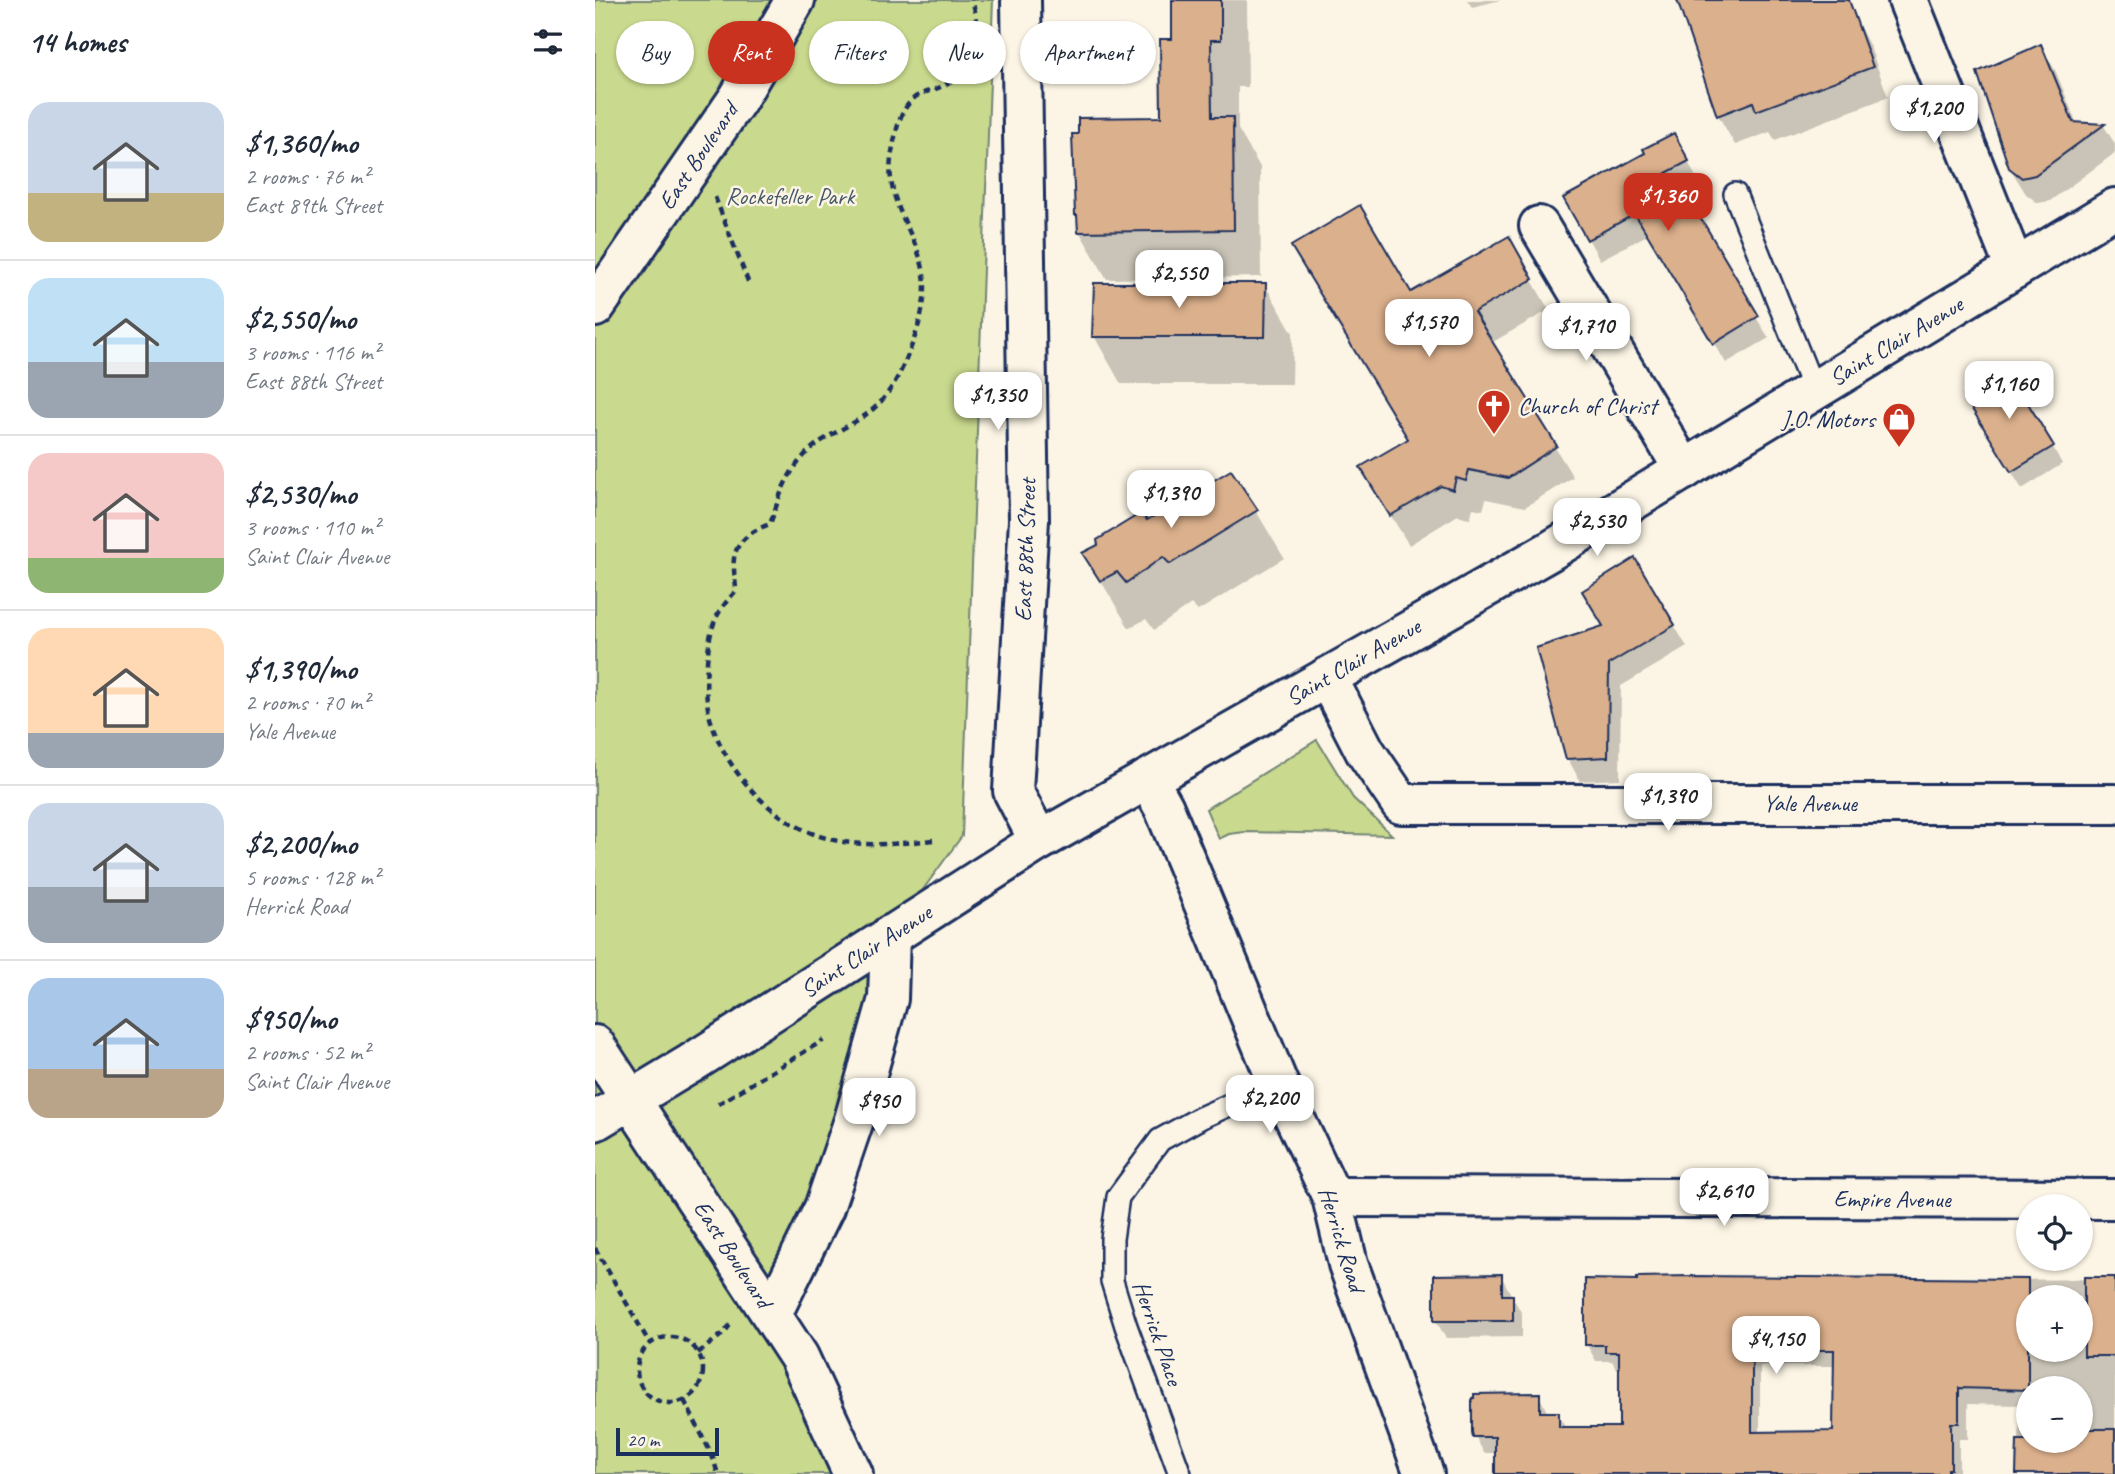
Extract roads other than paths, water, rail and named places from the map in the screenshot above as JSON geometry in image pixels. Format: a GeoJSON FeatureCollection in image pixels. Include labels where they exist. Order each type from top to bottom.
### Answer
{"type":"FeatureCollection","features":[{"type":"Feature","properties":{"kind":"street","name":"East Boulevard"},"geometry":{"type":"LineString","coordinates":[[595,307],[739,97],[795,0]]}},
{"type":"Feature","properties":{"kind":"street","name":"East 88th Street"},"geometry":{"type":"LineString","coordinates":[[1021,0],[1029,520],[1013,792],[1039,841]]}},
{"type":"Feature","properties":{"kind":"street"},"geometry":{"type":"LineString","coordinates":[[1908,0],[2015,269]]}},
{"type":"Feature","properties":{"kind":"street","name":"Saint Clair Avenue"},"geometry":{"type":"LineString","coordinates":[[595,1121],[690,1064],[1039,841],[1550,551],[2115,208]]}},
{"type":"Feature","properties":{"kind":"street"},"geometry":{"type":"LineString","coordinates":[[1539,226],[1684,470]]}},
{"type":"Feature","properties":{"kind":"street","name":"Yale Avenue"},"geometry":{"type":"LineString","coordinates":[[1327,677],[1365,751],[1401,804],[2115,804]]}},
{"type":"Feature","properties":{"kind":"street","name":"Herrick Road"},"geometry":{"type":"LineString","coordinates":[[1148,779],[1164,808],[1278,1083],[1332,1197],[1348,1264],[1424,1474]]}},
{"type":"Feature","properties":{"kind":"street"},"geometry":{"type":"LineString","coordinates":[[757,1313],[824,1208],[854,1120],[888,999],[890,935]]}},
{"type":"Feature","properties":{"kind":"street","name":"East Boulevard"},"geometry":{"type":"LineString","coordinates":[[595,1045],[631,1098],[757,1313],[799,1357],[853,1474]]}},
{"type":"Feature","properties":{"kind":"street","name":"Empire Avenue"},"geometry":{"type":"LineString","coordinates":[[1332,1197],[2115,1199]]}},
{"type":"Feature","properties":{"kind":"lane"},"geometry":{"type":"LineString","coordinates":[[1735,194],[1814,391]]}},
{"type":"Feature","properties":{"kind":"lane","name":"Herrick Place"},"geometry":{"type":"LineString","coordinates":[[1179,1474],[1112,1281],[1112,1239],[1118,1197],[1160,1140],[1199,1118],[1278,1083]]}},
{"type":"Feature","properties":{"kind":"place","name":"Church of Christ"},"geometry":{"type":"Point","coordinates":[1494,436]}},
{"type":"Feature","properties":{"kind":"place","name":"J.O. Motors"},"geometry":{"type":"Point","coordinates":[1899,449]}},
{"type":"Feature","properties":{"kind":"park label","name":"Rockefeller Park"},"geometry":{"type":"Point","coordinates":[790,196]}}]}
